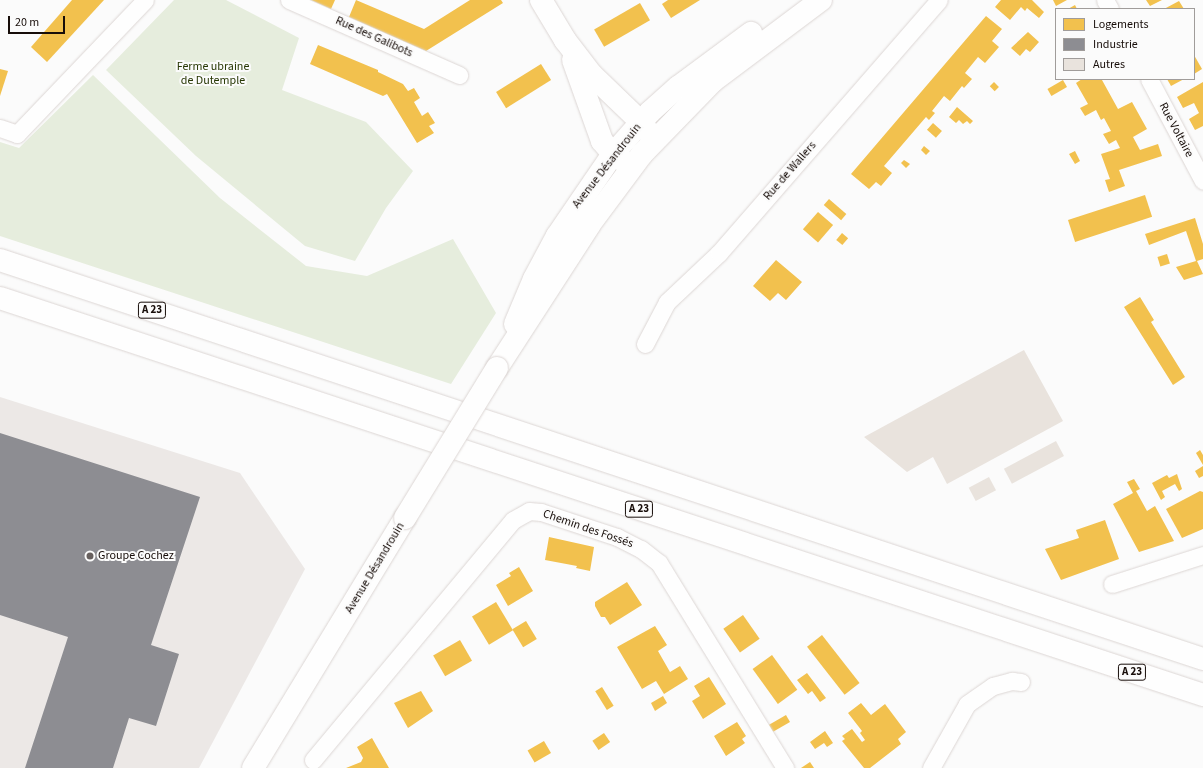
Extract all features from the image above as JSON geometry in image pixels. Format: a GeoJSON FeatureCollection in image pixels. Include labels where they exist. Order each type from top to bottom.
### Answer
{"type":"FeatureCollection","features":[{"type":"Feature","properties":{"kind":"main road"},"geometry":{"type":"LineString","coordinates":[[541,0],[565,40],[599,82],[641,122],[652,142]]}},
{"type":"Feature","properties":{"kind":"main road"},"geometry":{"type":"LineString","coordinates":[[799,7],[821,0]]}},
{"type":"Feature","properties":{"kind":"main road","name":"Avenue Désandrouin"},"geometry":{"type":"LineString","coordinates":[[497,368],[540,265],[566,220],[613,154],[641,122],[695,74],[799,7]]}},
{"type":"Feature","properties":{"kind":"main road","name":"Avenue Désandrouin"},"geometry":{"type":"LineString","coordinates":[[253,768],[497,368],[590,224],[632,166],[652,142],[713,82],[799,7]]}},
{"type":"Feature","properties":{"kind":"main road"},"geometry":{"type":"LineString","coordinates":[[565,40],[597,131],[613,154],[632,166]]}},
{"type":"Feature","properties":{"kind":"main road","name":"A 23"},"geometry":{"type":"LineString","coordinates":[[0,260],[1203,659]]}},
{"type":"Feature","properties":{"kind":"main road","name":"A 23"},"geometry":{"type":"LineString","coordinates":[[0,298],[1200,695]]}},
{"type":"Feature","properties":{"kind":"street"},"geometry":{"type":"LineString","coordinates":[[0,128],[17,134],[145,0]]}},
{"type":"Feature","properties":{"kind":"street","name":"Rue des Galibots"},"geometry":{"type":"LineString","coordinates":[[289,0],[459,75]]}},
{"type":"Feature","properties":{"kind":"street","name":"Rue de Wallers"},"geometry":{"type":"LineString","coordinates":[[645,344],[667,302],[719,253],[939,0]]}},
{"type":"Feature","properties":{"kind":"street","name":"Rue Voltaire"},"geometry":{"type":"LineString","coordinates":[[1150,80],[1203,181]]}},
{"type":"Feature","properties":{"kind":"street","name":"Chemin des Fossés"},"geometry":{"type":"LineString","coordinates":[[313,760],[513,520],[529,511],[541,512],[617,538],[641,549],[659,563],[786,768]]}},
{"type":"Feature","properties":{"kind":"street"},"geometry":{"type":"LineString","coordinates":[[1112,584],[1203,555]]}},
{"type":"Feature","properties":{"kind":"street"},"geometry":{"type":"LineString","coordinates":[[931,768],[967,704],[993,686],[1012,681],[1021,682]]}},
{"type":"Feature","properties":{"kind":"shaded area"},"geometry":{"type":"Polygon","coordinates":[[[0,397],[240,473],[305,569],[199,768],[0,768],[0,397]]]}},
{"type":"Feature","properties":{"kind":"green space","name":"Ferme ubraine de Dutemple"},"geometry":{"type":"Polygon","coordinates":[[[174,0],[226,0],[299,38],[282,90],[366,122],[413,171],[386,208],[355,261],[305,246],[196,156],[106,70],[174,0]]]}},
{"type":"Feature","properties":{"kind":"green space"},"geometry":{"type":"Polygon","coordinates":[[[93,75],[220,198],[306,266],[367,276],[453,239],[496,313],[451,384],[0,236],[0,142],[19,148],[93,75]]]}},
{"type":"Feature","properties":{"kind":"building: Logements"},"geometry":{"type":"Polygon","coordinates":[[[72,0],[104,0],[47,62],[31,47],[72,0]]]}},
{"type":"Feature","properties":{"kind":"building: Logements"},"geometry":{"type":"Polygon","coordinates":[[[311,0],[335,0],[331,9],[311,0]]]}},
{"type":"Feature","properties":{"kind":"building: Logements"},"geometry":{"type":"Polygon","coordinates":[[[356,0],[424,29],[470,0],[501,0],[503,3],[426,51],[349,17],[356,0]]]}},
{"type":"Feature","properties":{"kind":"building: Logements"},"geometry":{"type":"Polygon","coordinates":[[[668,0],[700,0],[671,18],[662,4],[668,0]]]}},
{"type":"Feature","properties":{"kind":"building: Logements"},"geometry":{"type":"Polygon","coordinates":[[[1001,0],[1032,0],[1044,12],[1039,18],[1027,8],[1025,11],[1021,7],[1010,20],[995,7],[1001,0]]]}},
{"type":"Feature","properties":{"kind":"building: Logements"},"geometry":{"type":"Polygon","coordinates":[[[1053,0],[1067,0],[1056,6],[1053,0]]]}},
{"type":"Feature","properties":{"kind":"building: Logements"},"geometry":{"type":"Polygon","coordinates":[[[1146,0],[1162,0],[1150,6],[1146,0]]]}},
{"type":"Feature","properties":{"kind":"building: Logements"},"geometry":{"type":"Polygon","coordinates":[[[1179,1],[1183,8],[1166,8],[1179,1]]]}},
{"type":"Feature","properties":{"kind":"building: Logements"},"geometry":{"type":"Polygon","coordinates":[[[640,3],[650,20],[604,47],[594,30],[640,3]]]}},
{"type":"Feature","properties":{"kind":"building: Logements"},"geometry":{"type":"Polygon","coordinates":[[[1075,5],[1076,8],[1070,8],[1075,5]]]}},
{"type":"Feature","properties":{"kind":"building: Logements"},"geometry":{"type":"Polygon","coordinates":[[[986,16],[1002,29],[992,41],[999,47],[985,63],[978,57],[965,73],[972,79],[964,88],[962,86],[950,101],[944,96],[932,111],[935,113],[929,120],[926,117],[884,166],[892,173],[881,186],[876,182],[869,189],[851,174],[986,16]]]}},
{"type":"Feature","properties":{"kind":"building: Logements"},"geometry":{"type":"Polygon","coordinates":[[[1028,32],[1039,42],[1030,52],[1026,49],[1020,56],[1011,48],[1028,32]]]}},
{"type":"Feature","properties":{"kind":"building: Logements"},"geometry":{"type":"Polygon","coordinates":[[[318,45],[378,70],[378,72],[403,84],[408,91],[414,88],[420,98],[414,102],[422,116],[428,112],[435,123],[429,126],[434,133],[417,143],[387,94],[383,96],[310,64],[318,45]]]}},
{"type":"Feature","properties":{"kind":"building: Logements"},"geometry":{"type":"Polygon","coordinates":[[[1195,57],[1202,69],[1195,73],[1195,57]]]}},
{"type":"Feature","properties":{"kind":"building: Logements"},"geometry":{"type":"Polygon","coordinates":[[[541,64],[551,80],[506,108],[496,92],[541,64]]]}},
{"type":"Feature","properties":{"kind":"building: Logements"},"geometry":{"type":"Polygon","coordinates":[[[0,69],[8,71],[0,96],[0,69]]]}},
{"type":"Feature","properties":{"kind":"building: Logements"},"geometry":{"type":"Polygon","coordinates":[[[1063,80],[1067,87],[1051,96],[1047,89],[1063,80]]]}},
{"type":"Feature","properties":{"kind":"building: Logements"},"geometry":{"type":"Polygon","coordinates":[[[1080,80],[1102,80],[1118,109],[1132,102],[1147,129],[1133,137],[1140,150],[1158,144],[1162,156],[1119,170],[1125,186],[1109,192],[1105,180],[1110,179],[1101,154],[1120,148],[1116,140],[1109,144],[1103,134],[1111,131],[1104,118],[1101,120],[1096,110],[1085,116],[1080,108],[1088,104],[1076,83],[1080,80]]]}},
{"type":"Feature","properties":{"kind":"building: Logements"},"geometry":{"type":"Polygon","coordinates":[[[1168,80],[1182,80],[1171,86],[1168,80]]]}},
{"type":"Feature","properties":{"kind":"building: Logements"},"geometry":{"type":"Polygon","coordinates":[[[994,82],[999,87],[995,91],[990,86],[994,82]]]}},
{"type":"Feature","properties":{"kind":"building: Logements"},"geometry":{"type":"Polygon","coordinates":[[[1203,82],[1203,126],[1195,130],[1189,119],[1199,113],[1194,103],[1183,108],[1177,97],[1203,82]]]}},
{"type":"Feature","properties":{"kind":"building: Logements"},"geometry":{"type":"Polygon","coordinates":[[[957,107],[973,121],[970,124],[967,121],[963,124],[959,120],[956,123],[949,117],[957,107]]]}},
{"type":"Feature","properties":{"kind":"building: Logements"},"geometry":{"type":"Polygon","coordinates":[[[933,123],[942,131],[936,138],[927,130],[933,123]]]}},
{"type":"Feature","properties":{"kind":"building: Logements"},"geometry":{"type":"Polygon","coordinates":[[[924,146],[930,151],[926,155],[921,150],[924,146]]]}},
{"type":"Feature","properties":{"kind":"building: Logements"},"geometry":{"type":"Polygon","coordinates":[[[1075,151],[1080,161],[1075,164],[1069,154],[1075,151]]]}},
{"type":"Feature","properties":{"kind":"building: Logements"},"geometry":{"type":"Polygon","coordinates":[[[904,160],[910,164],[906,168],[901,163],[904,160]]]}},
{"type":"Feature","properties":{"kind":"building: Logements"},"geometry":{"type":"Polygon","coordinates":[[[1145,195],[1152,217],[1075,242],[1068,220],[1145,195]]]}},
{"type":"Feature","properties":{"kind":"building: Logements"},"geometry":{"type":"Polygon","coordinates":[[[829,199],[846,214],[841,220],[824,205],[829,199]]]}},
{"type":"Feature","properties":{"kind":"building: Logements"},"geometry":{"type":"Polygon","coordinates":[[[818,212],[833,225],[818,242],[803,229],[818,212]]]}},
{"type":"Feature","properties":{"kind":"building: Logements"},"geometry":{"type":"Polygon","coordinates":[[[1195,218],[1203,244],[1203,259],[1197,261],[1203,274],[1184,280],[1176,267],[1196,261],[1186,231],[1149,245],[1145,234],[1195,218]]]}},
{"type":"Feature","properties":{"kind":"building: Logements"},"geometry":{"type":"Polygon","coordinates":[[[842,233],[848,238],[842,245],[836,240],[842,233]]]}},
{"type":"Feature","properties":{"kind":"building: Logements"},"geometry":{"type":"Polygon","coordinates":[[[1167,254],[1170,264],[1160,266],[1157,257],[1167,254]]]}},
{"type":"Feature","properties":{"kind":"building: Logements"},"geometry":{"type":"Polygon","coordinates":[[[776,260],[802,282],[786,300],[778,293],[770,301],[753,286],[776,260]]]}},
{"type":"Feature","properties":{"kind":"building: Logements"},"geometry":{"type":"Polygon","coordinates":[[[1140,297],[1154,320],[1151,322],[1185,377],[1173,385],[1124,307],[1140,297]]]}},
{"type":"Feature","properties":{"kind":"building: Logements"},"geometry":{"type":"Polygon","coordinates":[[[1200,450],[1203,455],[1203,465],[1196,453],[1200,450]]]}},
{"type":"Feature","properties":{"kind":"building: Logements"},"geometry":{"type":"Polygon","coordinates":[[[1203,466],[1203,476],[1199,478],[1195,471],[1203,466]]]}},
{"type":"Feature","properties":{"kind":"building: Logements"},"geometry":{"type":"Polygon","coordinates":[[[1177,474],[1182,489],[1179,491],[1175,484],[1162,491],[1165,497],[1161,500],[1152,483],[1167,475],[1169,478],[1177,474]]]}},
{"type":"Feature","properties":{"kind":"building: Logements"},"geometry":{"type":"Polygon","coordinates":[[[1134,479],[1140,489],[1136,491],[1147,511],[1155,506],[1174,541],[1139,552],[1113,504],[1133,493],[1127,482],[1134,479]]]}},
{"type":"Feature","properties":{"kind":"building: Logements"},"geometry":{"type":"Polygon","coordinates":[[[1200,491],[1203,492],[1203,529],[1182,538],[1166,509],[1200,491]]]}},
{"type":"Feature","properties":{"kind":"building: Logements"},"geometry":{"type":"Polygon","coordinates":[[[1105,520],[1119,559],[1061,580],[1045,549],[1079,538],[1076,530],[1105,520]]]}},
{"type":"Feature","properties":{"kind":"building: Logements"},"geometry":{"type":"Polygon","coordinates":[[[549,537],[594,547],[590,571],[576,568],[577,566],[545,560],[549,537]]]}},
{"type":"Feature","properties":{"kind":"building: Logements"},"geometry":{"type":"Polygon","coordinates":[[[519,567],[533,591],[508,606],[496,585],[511,576],[509,573],[519,567]]]}},
{"type":"Feature","properties":{"kind":"building: Logements"},"geometry":{"type":"Polygon","coordinates":[[[627,582],[642,605],[610,625],[605,617],[601,617],[595,606],[595,602],[627,582]]]}},
{"type":"Feature","properties":{"kind":"building: Logements"},"geometry":{"type":"Polygon","coordinates":[[[496,602],[513,630],[489,645],[472,616],[496,602]]]}},
{"type":"Feature","properties":{"kind":"building: Logements"},"geometry":{"type":"Polygon","coordinates":[[[743,615],[760,639],[740,653],[723,629],[743,615]]]}},
{"type":"Feature","properties":{"kind":"building: Logements"},"geometry":{"type":"Polygon","coordinates":[[[526,621],[537,639],[523,647],[512,629],[526,621]]]}},
{"type":"Feature","properties":{"kind":"building: Logements"},"geometry":{"type":"Polygon","coordinates":[[[655,626],[667,645],[658,651],[670,672],[680,666],[688,679],[664,694],[656,681],[642,689],[617,647],[655,626]]]}},
{"type":"Feature","properties":{"kind":"building: Logements"},"geometry":{"type":"Polygon","coordinates":[[[822,635],[860,683],[845,695],[807,647],[822,635]]]}},
{"type":"Feature","properties":{"kind":"building: Logements"},"geometry":{"type":"Polygon","coordinates":[[[460,640],[472,661],[445,676],[433,656],[460,640]]]}},
{"type":"Feature","properties":{"kind":"building: Logements"},"geometry":{"type":"Polygon","coordinates":[[[772,655],[797,690],[778,704],[753,669],[772,655]]]}},
{"type":"Feature","properties":{"kind":"building: Logements"},"geometry":{"type":"Polygon","coordinates":[[[807,673],[826,698],[820,702],[812,691],[808,694],[797,680],[807,673]]]}},
{"type":"Feature","properties":{"kind":"building: Logements"},"geometry":{"type":"Polygon","coordinates":[[[709,677],[726,704],[703,719],[692,701],[700,696],[694,686],[709,677]]]}},
{"type":"Feature","properties":{"kind":"building: Logements"},"geometry":{"type":"Polygon","coordinates":[[[602,687],[614,706],[607,710],[595,691],[602,687]]]}},
{"type":"Feature","properties":{"kind":"building: Logements"},"geometry":{"type":"Polygon","coordinates":[[[421,691],[433,711],[408,728],[394,703],[421,691]]]}},
{"type":"Feature","properties":{"kind":"building: Logements"},"geometry":{"type":"Polygon","coordinates":[[[663,696],[667,703],[655,711],[651,703],[663,696]]]}},
{"type":"Feature","properties":{"kind":"building: Logements"},"geometry":{"type":"Polygon","coordinates":[[[861,703],[871,715],[885,704],[906,732],[898,739],[901,744],[870,768],[864,768],[842,741],[845,739],[842,736],[852,729],[862,742],[865,740],[860,733],[862,731],[848,713],[861,703]]]}},
{"type":"Feature","properties":{"kind":"building: Logements"},"geometry":{"type":"Polygon","coordinates":[[[786,715],[790,722],[773,732],[769,725],[786,715]]]}},
{"type":"Feature","properties":{"kind":"building: Logements"},"geometry":{"type":"Polygon","coordinates":[[[737,722],[746,736],[742,739],[745,743],[726,756],[714,736],[737,722]]]}},
{"type":"Feature","properties":{"kind":"building: Logements"},"geometry":{"type":"Polygon","coordinates":[[[825,731],[833,743],[827,747],[824,743],[815,749],[810,742],[825,731]]]}},
{"type":"Feature","properties":{"kind":"building: Logements"},"geometry":{"type":"Polygon","coordinates":[[[604,733],[610,742],[599,750],[592,741],[604,733]]]}},
{"type":"Feature","properties":{"kind":"building: Logements"},"geometry":{"type":"Polygon","coordinates":[[[372,738],[389,768],[346,768],[361,762],[363,758],[357,747],[372,738]]]}},
{"type":"Feature","properties":{"kind":"building: Logements"},"geometry":{"type":"Polygon","coordinates":[[[544,741],[551,753],[535,763],[528,750],[544,741]]]}},
{"type":"Feature","properties":{"kind":"building: Logements"},"geometry":{"type":"Polygon","coordinates":[[[810,762],[814,768],[801,768],[810,762]]]}},
{"type":"Feature","properties":{"kind":"building: Industrie","name":"Groupe Cochez"},"geometry":{"type":"Polygon","coordinates":[[[0,433],[200,497],[151,645],[179,654],[156,726],[129,718],[113,768],[25,768],[68,637],[0,615],[0,433]]]}},
{"type":"Feature","properties":{"kind":"building: Autres"},"geometry":{"type":"Polygon","coordinates":[[[1024,350],[1063,421],[947,484],[933,457],[907,472],[864,437],[1024,350]]]}},
{"type":"Feature","properties":{"kind":"building: Autres"},"geometry":{"type":"Polygon","coordinates":[[[1056,441],[1064,456],[1012,484],[1004,469],[1056,441]]]}},
{"type":"Feature","properties":{"kind":"building: Autres"},"geometry":{"type":"Polygon","coordinates":[[[989,477],[996,490],[976,501],[969,488],[989,477]]]}},
{"type":"Feature","properties":{"kind":"place","name":"Groupe Cochez"},"geometry":{"type":"Point","coordinates":[90,556]}}]}
